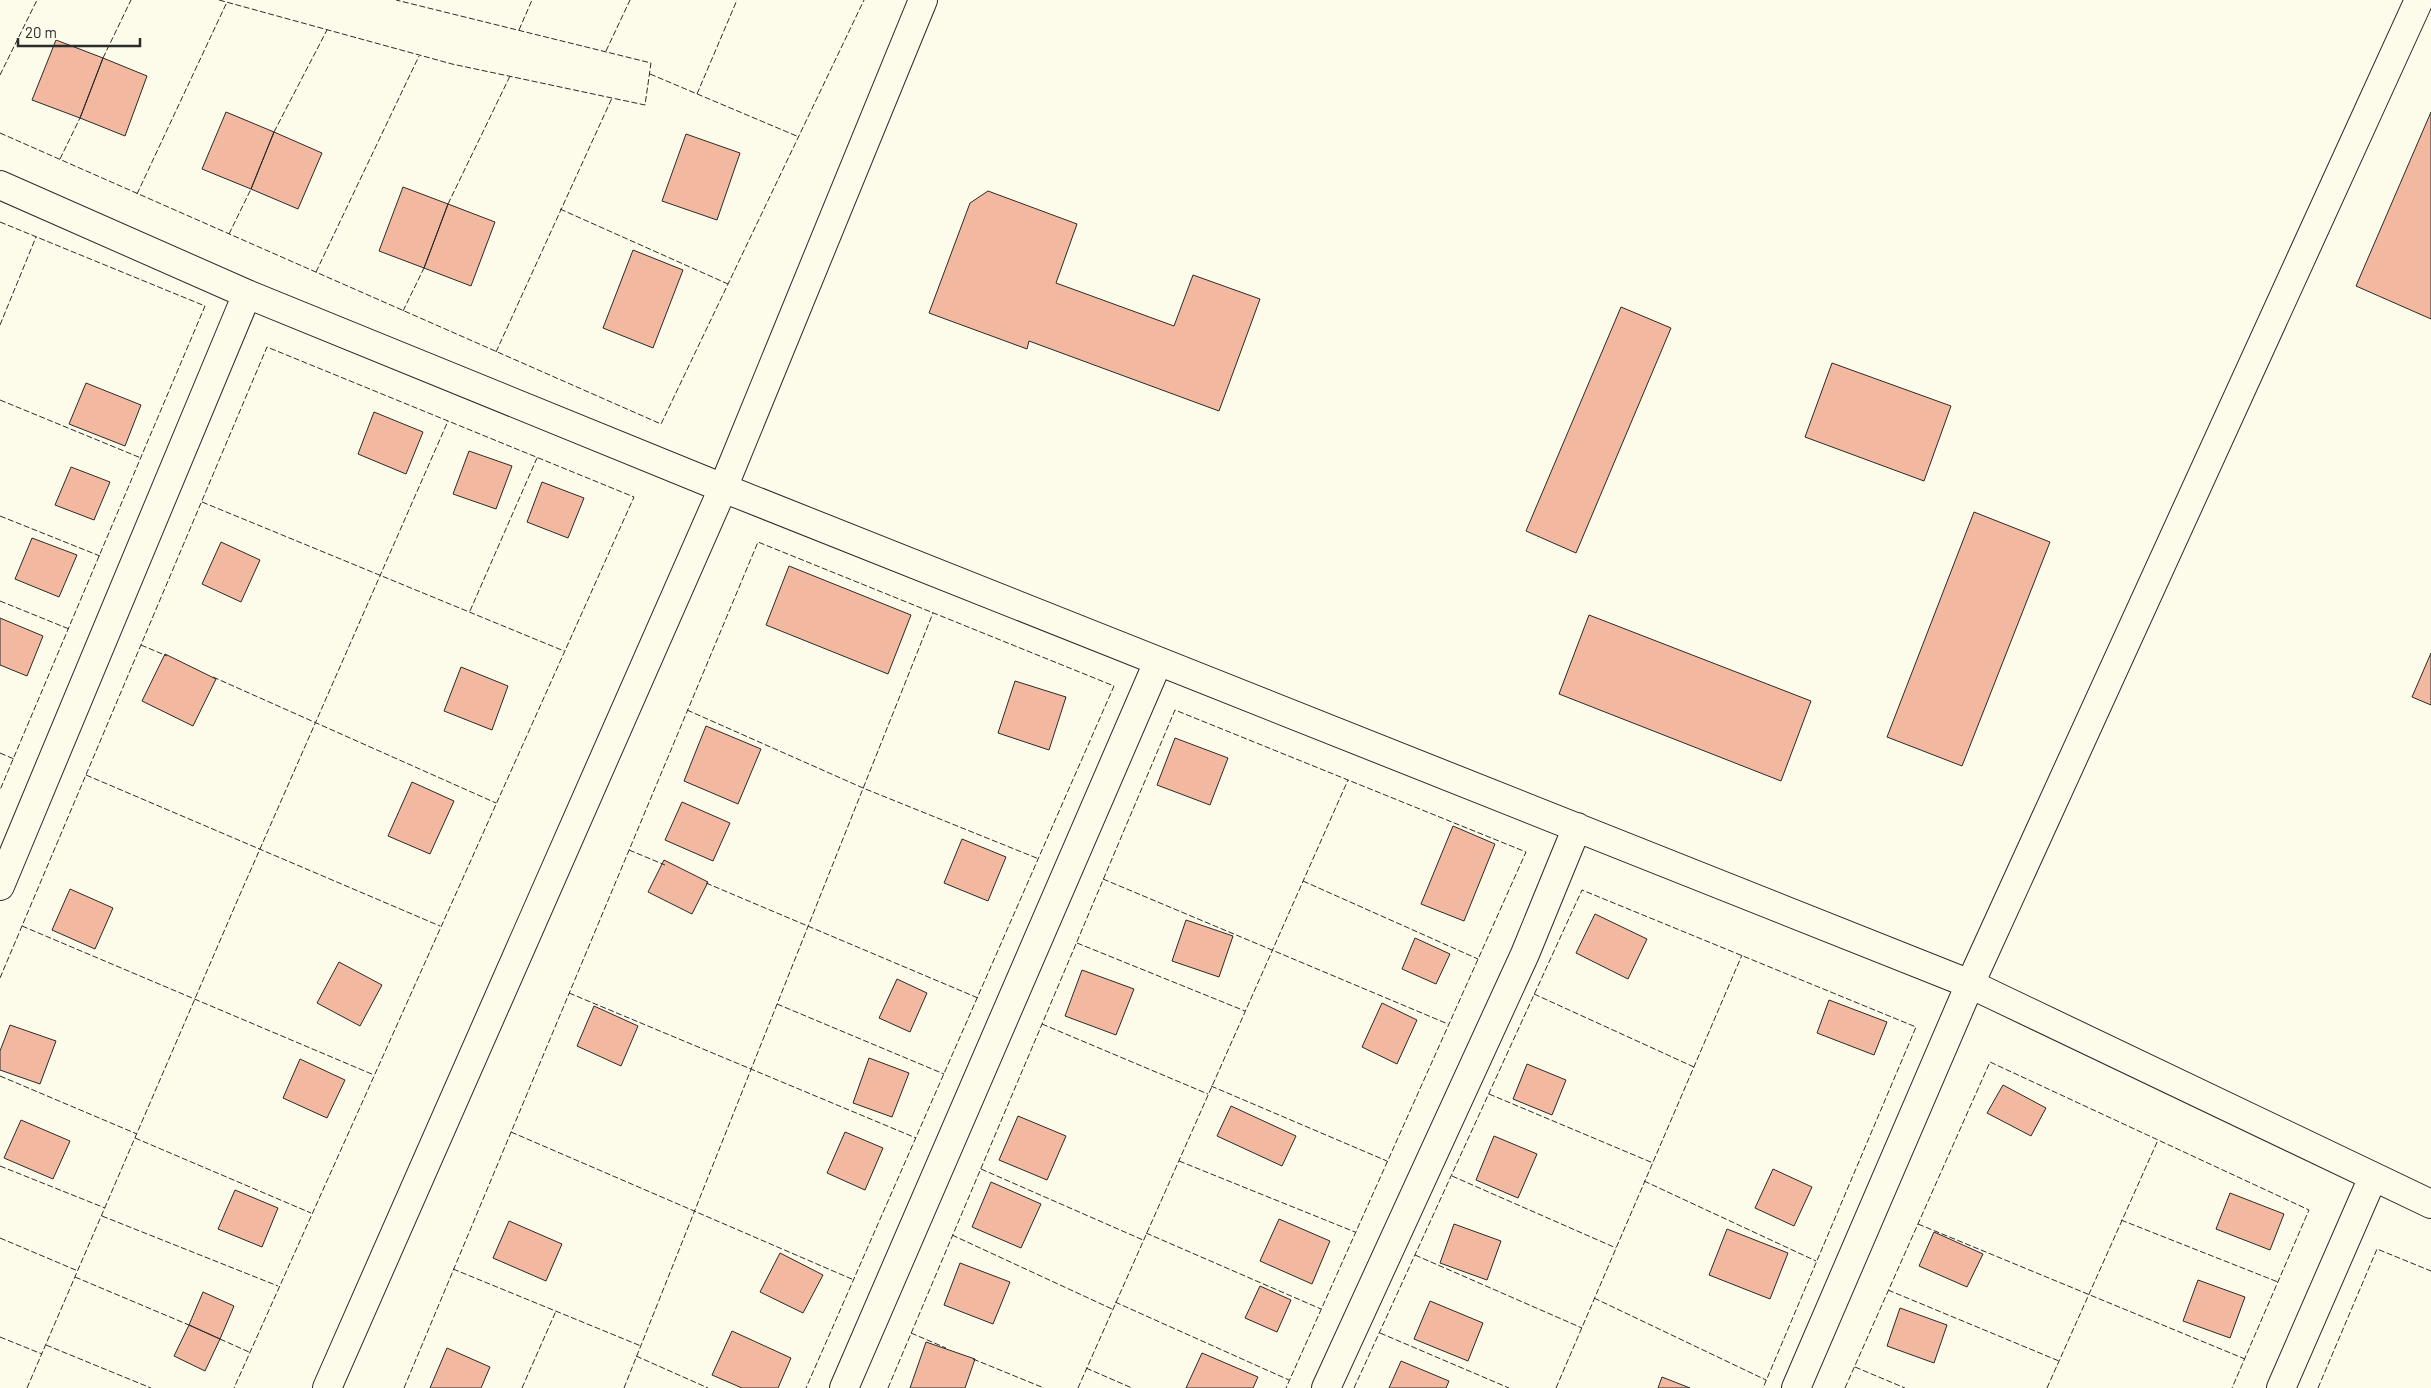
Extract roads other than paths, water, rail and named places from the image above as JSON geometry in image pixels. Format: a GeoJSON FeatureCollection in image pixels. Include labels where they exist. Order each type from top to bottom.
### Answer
{"type":"FeatureCollection","features":[{"type":"Feature","properties":{"kind":"street"},"geometry":{"type":"LineString","coordinates":[[327,1388],[723,488],[923,0]]}},
{"type":"Feature","properties":{"kind":"street"},"geometry":{"type":"LineString","coordinates":[[1796,1388],[1970,984],[2418,0]]}},
{"type":"Feature","properties":{"kind":"street"},"geometry":{"type":"LineString","coordinates":[[0,185],[247,294],[723,488],[1970,984],[2431,1204]]}},
{"type":"Feature","properties":{"kind":"street"},"geometry":{"type":"LineString","coordinates":[[0,886],[247,294]]}},
{"type":"Feature","properties":{"kind":"street"},"geometry":{"type":"LineString","coordinates":[[844,1388],[1158,662]]}},
{"type":"Feature","properties":{"kind":"street"},"geometry":{"type":"LineString","coordinates":[[1326,1388],[1525,954],[1577,827]]}},
{"type":"Feature","properties":{"kind":"street"},"geometry":{"type":"LineString","coordinates":[[2281,1388],[2373,1177]]}}]}
